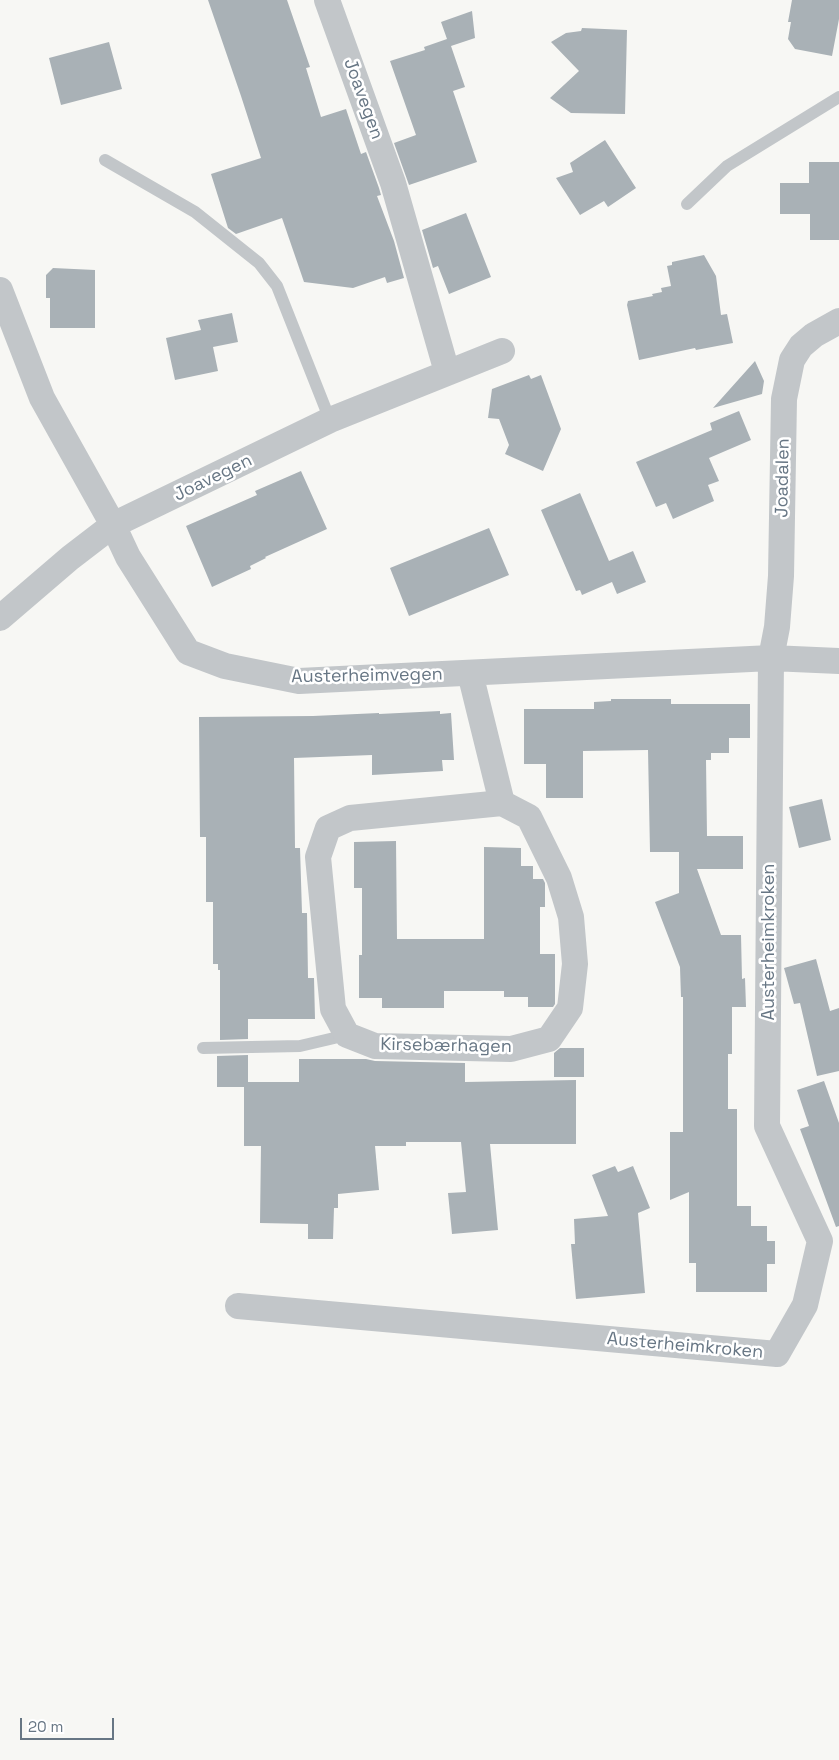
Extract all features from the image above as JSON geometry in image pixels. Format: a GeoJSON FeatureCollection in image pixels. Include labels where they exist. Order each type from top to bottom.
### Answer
{"type":"FeatureCollection","features":[{"type":"Feature","properties":{"kind":"street","name":"Joavegen"},"geometry":{"type":"LineString","coordinates":[[327,0],[393,183],[447,372]]}},
{"type":"Feature","properties":{"kind":"street","name":"Austerheimvegen"},"geometry":{"type":"LineString","coordinates":[[0,290],[42,398],[113,525],[128,557],[188,652],[225,666],[299,681],[771,658],[839,661]]}},
{"type":"Feature","properties":{"kind":"street","name":"Joadalen"},"geometry":{"type":"LineString","coordinates":[[771,658],[777,627],[781,576],[784,399],[792,360],[801,346],[839,321]]}},
{"type":"Feature","properties":{"kind":"street","name":"Joavegen"},"geometry":{"type":"LineString","coordinates":[[0,618],[70,558],[113,525],[330,420],[502,351]]}},
{"type":"Feature","properties":{"kind":"street","name":"Austerheimkroken"},"geometry":{"type":"LineString","coordinates":[[238,1306],[777,1354],[805,1305],[820,1241],[767,1126],[771,658]]}},
{"type":"Feature","properties":{"kind":"street"},"geometry":{"type":"LineString","coordinates":[[347,1035],[333,1009],[318,857],[328,828],[350,818],[502,803],[470,673]]}},
{"type":"Feature","properties":{"kind":"street","name":"Kirsebærhagen"},"geometry":{"type":"LineString","coordinates":[[347,1035],[375,1046],[511,1049],[549,1039],[570,1008],[574,964],[571,917],[560,878],[529,817],[502,803]]}},
{"type":"Feature","properties":{"kind":"lane"},"geometry":{"type":"LineString","coordinates":[[687,204],[726,166],[839,98]]}},
{"type":"Feature","properties":{"kind":"lane"},"geometry":{"type":"LineString","coordinates":[[105,160],[195,212],[259,263],[277,286],[330,420]]}},
{"type":"Feature","properties":{"kind":"lane"},"geometry":{"type":"LineString","coordinates":[[203,1048],[300,1046],[347,1035]]}},
{"type":"Feature","properties":{"kind":"building"},"geometry":{"type":"Polygon","coordinates":[[[208,0],[287,0],[310,67],[306,68],[321,117],[346,109],[361,154],[366,152],[379,188],[381,195],[377,196],[394,241],[404,278],[387,283],[385,277],[353,288],[304,282],[282,218],[236,234],[228,228],[211,174],[261,158],[208,0]]]}},
{"type":"Feature","properties":{"kind":"building"},"geometry":{"type":"Polygon","coordinates":[[[792,0],[839,0],[839,19],[832,56],[795,49],[788,39],[791,22],[788,22],[792,0]]]}},
{"type":"Feature","properties":{"kind":"building"},"geometry":{"type":"Polygon","coordinates":[[[472,11],[475,38],[451,46],[465,87],[453,91],[477,162],[409,185],[394,143],[416,135],[390,61],[425,50],[424,47],[447,39],[441,22],[472,11]]]}},
{"type":"Feature","properties":{"kind":"building"},"geometry":{"type":"Polygon","coordinates":[[[582,28],[627,30],[625,114],[571,113],[550,98],[579,71],[551,42],[566,33],[581,31],[582,28]]]}},
{"type":"Feature","properties":{"kind":"building"},"geometry":{"type":"Polygon","coordinates":[[[109,42],[122,89],[61,105],[49,58],[109,42]]]}},
{"type":"Feature","properties":{"kind":"building"},"geometry":{"type":"Polygon","coordinates":[[[605,140],[636,188],[608,207],[604,201],[580,215],[556,178],[573,172],[570,163],[605,140]]]}},
{"type":"Feature","properties":{"kind":"building"},"geometry":{"type":"Polygon","coordinates":[[[809,162],[839,162],[839,240],[810,240],[810,214],[780,214],[780,183],[809,183],[809,162]]]}},
{"type":"Feature","properties":{"kind":"building"},"geometry":{"type":"Polygon","coordinates":[[[466,213],[491,277],[449,294],[438,266],[433,268],[422,230],[466,213]]]}},
{"type":"Feature","properties":{"kind":"building"},"geometry":{"type":"Polygon","coordinates":[[[704,255],[716,276],[721,315],[727,314],[733,343],[696,350],[695,348],[639,360],[627,305],[628,301],[653,296],[652,294],[662,292],[661,288],[671,286],[667,266],[672,265],[672,262],[704,255]]]}},
{"type":"Feature","properties":{"kind":"building"},"geometry":{"type":"Polygon","coordinates":[[[53,268],[95,270],[95,328],[50,328],[50,298],[46,298],[46,275],[53,268]]]}},
{"type":"Feature","properties":{"kind":"building"},"geometry":{"type":"Polygon","coordinates":[[[232,313],[238,342],[213,347],[218,371],[175,380],[166,338],[201,330],[198,320],[232,313]]]}},
{"type":"Feature","properties":{"kind":"building"},"geometry":{"type":"Polygon","coordinates":[[[755,361],[764,381],[762,394],[713,408],[755,361]]]}},
{"type":"Feature","properties":{"kind":"building"},"geometry":{"type":"Polygon","coordinates":[[[529,375],[531,379],[541,375],[561,429],[543,471],[505,454],[509,445],[499,419],[488,418],[492,389],[529,375]]]}},
{"type":"Feature","properties":{"kind":"building"},"geometry":{"type":"Polygon","coordinates":[[[739,411],[751,440],[709,458],[719,481],[708,485],[714,501],[673,519],[666,503],[656,507],[636,462],[712,430],[710,423],[739,411]]]}},
{"type":"Feature","properties":{"kind":"building"},"geometry":{"type":"Polygon","coordinates":[[[301,471],[327,529],[265,557],[250,566],[251,569],[212,587],[186,526],[257,495],[255,491],[301,471]]]}},
{"type":"Feature","properties":{"kind":"building"},"geometry":{"type":"Polygon","coordinates":[[[580,493],[609,561],[633,551],[646,582],[617,594],[612,582],[582,595],[580,590],[576,591],[541,510],[580,493]]]}},
{"type":"Feature","properties":{"kind":"building"},"geometry":{"type":"Polygon","coordinates":[[[489,528],[509,575],[409,616],[390,568],[489,528]]]}},
{"type":"Feature","properties":{"kind":"building"},"geometry":{"type":"Polygon","coordinates":[[[611,699],[671,699],[671,704],[750,704],[750,738],[729,738],[729,753],[711,753],[711,760],[706,760],[707,836],[743,836],[743,869],[697,869],[721,935],[741,935],[742,979],[745,978],[746,1007],[732,1007],[732,1054],[728,1054],[728,1109],[737,1109],[737,1206],[751,1206],[751,1226],[767,1226],[767,1241],[775,1241],[775,1264],[767,1264],[767,1292],[696,1292],[696,1263],[689,1263],[689,1192],[670,1200],[670,1132],[683,1132],[683,997],[681,997],[680,967],[655,902],[679,893],[679,852],[650,852],[648,750],[583,751],[583,798],[546,798],[546,764],[524,764],[524,709],[594,709],[594,702],[611,701],[611,699]]]}},
{"type":"Feature","properties":{"kind":"building"},"geometry":{"type":"Polygon","coordinates":[[[440,711],[440,714],[451,713],[454,760],[442,760],[443,771],[372,775],[372,755],[294,758],[295,848],[300,848],[302,913],[307,913],[308,978],[314,978],[315,1019],[248,1019],[248,1039],[220,1040],[220,970],[218,970],[218,964],[213,964],[213,902],[206,902],[206,837],[200,837],[199,717],[313,716],[440,711]]]}},
{"type":"Feature","properties":{"kind":"building"},"geometry":{"type":"Polygon","coordinates":[[[822,799],[831,840],[799,848],[789,807],[822,799]]]}},
{"type":"Feature","properties":{"kind":"building"},"geometry":{"type":"Polygon","coordinates":[[[396,841],[397,939],[484,939],[484,847],[521,848],[521,866],[533,866],[533,879],[543,879],[545,883],[545,907],[540,907],[540,954],[555,954],[555,1004],[553,1007],[528,1007],[528,997],[504,997],[504,991],[444,991],[444,1008],[382,1008],[382,998],[359,998],[359,955],[362,955],[362,888],[354,888],[354,842],[396,841]]]}},
{"type":"Feature","properties":{"kind":"building"},"geometry":{"type":"Polygon","coordinates":[[[816,959],[830,1011],[839,1008],[839,1071],[817,1076],[800,1003],[794,1004],[784,968],[816,959]]]}},
{"type":"Feature","properties":{"kind":"building"},"geometry":{"type":"Polygon","coordinates":[[[560,1048],[584,1048],[584,1077],[554,1077],[554,1053],[560,1048]]]}},
{"type":"Feature","properties":{"kind":"building"},"geometry":{"type":"Polygon","coordinates":[[[248,1055],[248,1082],[299,1082],[299,1059],[366,1059],[375,1061],[465,1063],[465,1082],[576,1080],[576,1144],[490,1144],[498,1230],[452,1234],[448,1193],[466,1192],[461,1142],[406,1142],[406,1146],[375,1146],[379,1190],[338,1194],[338,1208],[334,1208],[333,1239],[308,1239],[308,1224],[260,1223],[261,1146],[244,1146],[244,1087],[217,1087],[217,1056],[248,1055]]]}},
{"type":"Feature","properties":{"kind":"building"},"geometry":{"type":"Polygon","coordinates":[[[824,1081],[839,1123],[839,1226],[836,1227],[800,1129],[809,1126],[797,1090],[824,1081]]]}},
{"type":"Feature","properties":{"kind":"building"},"geometry":{"type":"Polygon","coordinates":[[[615,1166],[618,1172],[633,1166],[650,1208],[638,1213],[645,1293],[576,1299],[571,1244],[575,1244],[574,1219],[608,1216],[592,1175],[615,1166]]]}}]}
